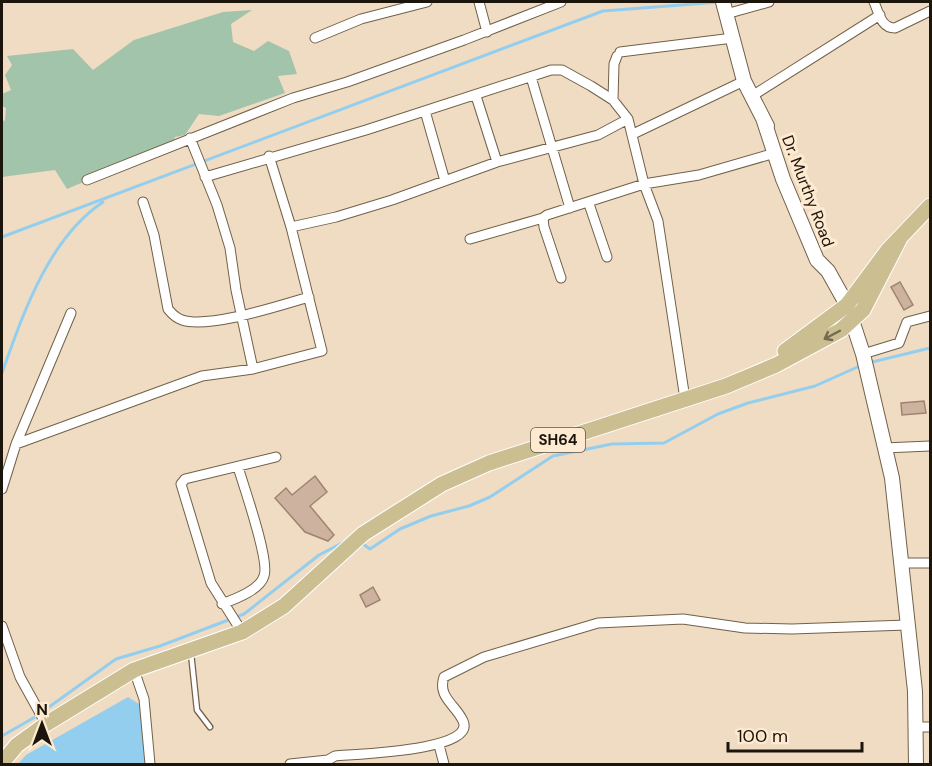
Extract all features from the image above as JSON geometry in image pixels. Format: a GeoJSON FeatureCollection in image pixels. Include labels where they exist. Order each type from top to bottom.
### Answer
{"type":"FeatureCollection","features":[{"type":"Feature","properties":{"kind":"main road","name":"Dr. Murthy Road"},"geometry":{"type":"LineString","coordinates":[[724,8],[744,81],[826,259],[828,271]]}},
{"type":"Feature","properties":{"kind":"main road","name":"Dr. Murthy Road"},"geometry":{"type":"LineString","coordinates":[[763,118],[817,261],[828,271],[847,305],[854,320],[864,356],[892,478],[915,692],[916,765]]}},
{"type":"Feature","properties":{"kind":"main road","name":"SH64"},"geometry":{"type":"LineString","coordinates":[[764,369],[847,305],[900,238],[930,206]]}},
{"type":"Feature","properties":{"kind":"main road","name":"SH64"},"geometry":{"type":"LineString","coordinates":[[2,763],[17,745],[44,720],[134,670],[190,650],[284,606],[358,538],[442,484],[489,463],[726,386],[841,330],[854,320],[866,305],[900,238]]}},
{"type":"Feature","properties":{"kind":"street"},"geometry":{"type":"LineString","coordinates":[[315,38],[361,19],[427,2]]}},
{"type":"Feature","properties":{"kind":"street"},"geometry":{"type":"LineString","coordinates":[[479,2],[487,32]]}},
{"type":"Feature","properties":{"kind":"street"},"geometry":{"type":"LineString","coordinates":[[87,180],[293,98],[347,82],[487,32],[561,2]]}},
{"type":"Feature","properties":{"kind":"street"},"geometry":{"type":"LineString","coordinates":[[724,8],[769,2]]}},
{"type":"Feature","properties":{"kind":"street"},"geometry":{"type":"LineString","coordinates":[[874,2],[884,26],[895,28],[930,11]]}},
{"type":"Feature","properties":{"kind":"street"},"geometry":{"type":"LineString","coordinates":[[752,96],[880,15]]}},
{"type":"Feature","properties":{"kind":"street"},"geometry":{"type":"LineString","coordinates":[[613,100],[614,64],[619,54],[733,39]]}},
{"type":"Feature","properties":{"kind":"street"},"geometry":{"type":"LineString","coordinates":[[203,173],[476,96],[551,70],[562,70],[613,100],[628,120],[644,184],[660,232],[685,399]]}},
{"type":"Feature","properties":{"kind":"street"},"geometry":{"type":"LineString","coordinates":[[531,77],[570,208]]}},
{"type":"Feature","properties":{"kind":"street"},"geometry":{"type":"LineString","coordinates":[[633,134],[744,81]]}},
{"type":"Feature","properties":{"kind":"street"},"geometry":{"type":"LineString","coordinates":[[476,96],[497,162]]}},
{"type":"Feature","properties":{"kind":"street"},"geometry":{"type":"LineString","coordinates":[[425,111],[445,181]]}},
{"type":"Feature","properties":{"kind":"street"},"geometry":{"type":"LineString","coordinates":[[291,227],[336,217],[497,162],[598,135],[628,120]]}},
{"type":"Feature","properties":{"kind":"street"},"geometry":{"type":"LineString","coordinates":[[190,138],[217,205],[230,248],[236,290],[253,369]]}},
{"type":"Feature","properties":{"kind":"street"},"geometry":{"type":"LineString","coordinates":[[470,239],[589,204],[644,184],[699,175],[775,153]]}},
{"type":"Feature","properties":{"kind":"street"},"geometry":{"type":"LineString","coordinates":[[16,444],[202,376],[253,369],[322,351],[291,227],[269,156]]}},
{"type":"Feature","properties":{"kind":"street"},"geometry":{"type":"LineString","coordinates":[[143,202],[154,235],[168,309],[174,316],[192,321],[243,314],[309,297]]}},
{"type":"Feature","properties":{"kind":"street"},"geometry":{"type":"LineString","coordinates":[[589,204],[607,257]]}},
{"type":"Feature","properties":{"kind":"street"},"geometry":{"type":"LineString","coordinates":[[543,218],[561,278]]}},
{"type":"Feature","properties":{"kind":"street"},"geometry":{"type":"LineString","coordinates":[[2,489],[16,444],[71,313]]}},
{"type":"Feature","properties":{"kind":"street"},"geometry":{"type":"LineString","coordinates":[[864,356],[894,346],[899,342],[907,322],[930,316]]}},
{"type":"Feature","properties":{"kind":"street"},"geometry":{"type":"LineString","coordinates":[[884,448],[930,446]]}},
{"type":"Feature","properties":{"kind":"street"},"geometry":{"type":"LineString","coordinates":[[238,626],[211,584],[181,483],[185,479],[276,457]]}},
{"type":"Feature","properties":{"kind":"street"},"geometry":{"type":"LineString","coordinates":[[225,606],[261,582],[265,575],[261,548],[238,467]]}},
{"type":"Feature","properties":{"kind":"street"},"geometry":{"type":"LineString","coordinates":[[902,564],[930,563]]}},
{"type":"Feature","properties":{"kind":"street"},"geometry":{"type":"LineString","coordinates":[[290,764],[327,762],[335,756],[439,745],[461,737],[464,722],[443,694],[441,685],[444,677],[484,657],[598,623],[683,619],[745,628],[792,629],[907,625]]}},
{"type":"Feature","properties":{"kind":"street"},"geometry":{"type":"LineString","coordinates":[[2,626],[20,676],[44,720]]}},
{"type":"Feature","properties":{"kind":"street"},"geometry":{"type":"LineString","coordinates":[[134,670],[144,699],[150,765]]}},
{"type":"Feature","properties":{"kind":"street"},"geometry":{"type":"LineString","coordinates":[[915,727],[930,727]]}},
{"type":"Feature","properties":{"kind":"street"},"geometry":{"type":"LineString","coordinates":[[439,745],[444,765]]}},
{"type":"Feature","properties":{"kind":"lane"},"geometry":{"type":"LineString","coordinates":[[190,650],[196,710],[210,726]]}},
{"type":"Feature","properties":{"kind":"green space"},"geometry":{"type":"Polygon","coordinates":[[[252,10],[231,24],[233,42],[254,51],[268,41],[289,51],[297,74],[278,76],[285,93],[219,116],[199,114],[185,135],[175,137],[173,144],[67,189],[55,170],[2,177],[2,122],[5,120],[6,108],[2,106],[2,94],[11,90],[5,75],[12,65],[7,56],[73,49],[93,70],[134,40],[223,12],[252,10]]]}},
{"type":"Feature","properties":{"kind":"water"},"geometry":{"type":"Polygon","coordinates":[[[128,697],[142,706],[150,764],[18,764],[26,755],[128,697]]]}},
{"type":"Feature","properties":{"kind":"building"},"geometry":{"type":"Polygon","coordinates":[[[900,282],[913,305],[904,310],[891,287],[900,282]]]}},
{"type":"Feature","properties":{"kind":"building"},"geometry":{"type":"Polygon","coordinates":[[[924,401],[926,413],[902,415],[901,403],[924,401]]]}},
{"type":"Feature","properties":{"kind":"building"},"geometry":{"type":"Polygon","coordinates":[[[315,476],[327,492],[310,506],[334,535],[328,541],[305,532],[275,498],[286,488],[292,495],[315,476]]]}},
{"type":"Feature","properties":{"kind":"building"},"geometry":{"type":"Polygon","coordinates":[[[373,587],[380,600],[366,607],[360,595],[373,587]]]}},
{"type":"Feature","properties":{"kind":"waterway"},"geometry":{"type":"LineString","coordinates":[[2,237],[603,11],[720,2]]}},
{"type":"Feature","properties":{"kind":"waterway"},"geometry":{"type":"LineString","coordinates":[[2,373],[29,303],[52,257],[67,236],[103,202]]}},
{"type":"Feature","properties":{"kind":"waterway"},"geometry":{"type":"LineString","coordinates":[[868,363],[930,348]]}},
{"type":"Feature","properties":{"kind":"waterway"},"geometry":{"type":"LineString","coordinates":[[360,542],[370,549],[400,529],[431,516],[469,506],[490,497],[553,456],[612,444],[664,443],[718,414],[748,403],[815,386],[862,365]]}},
{"type":"Feature","properties":{"kind":"waterway"},"geometry":{"type":"LineString","coordinates":[[2,736],[35,717],[116,659],[160,646],[244,614],[319,555],[346,541]]}}]}
